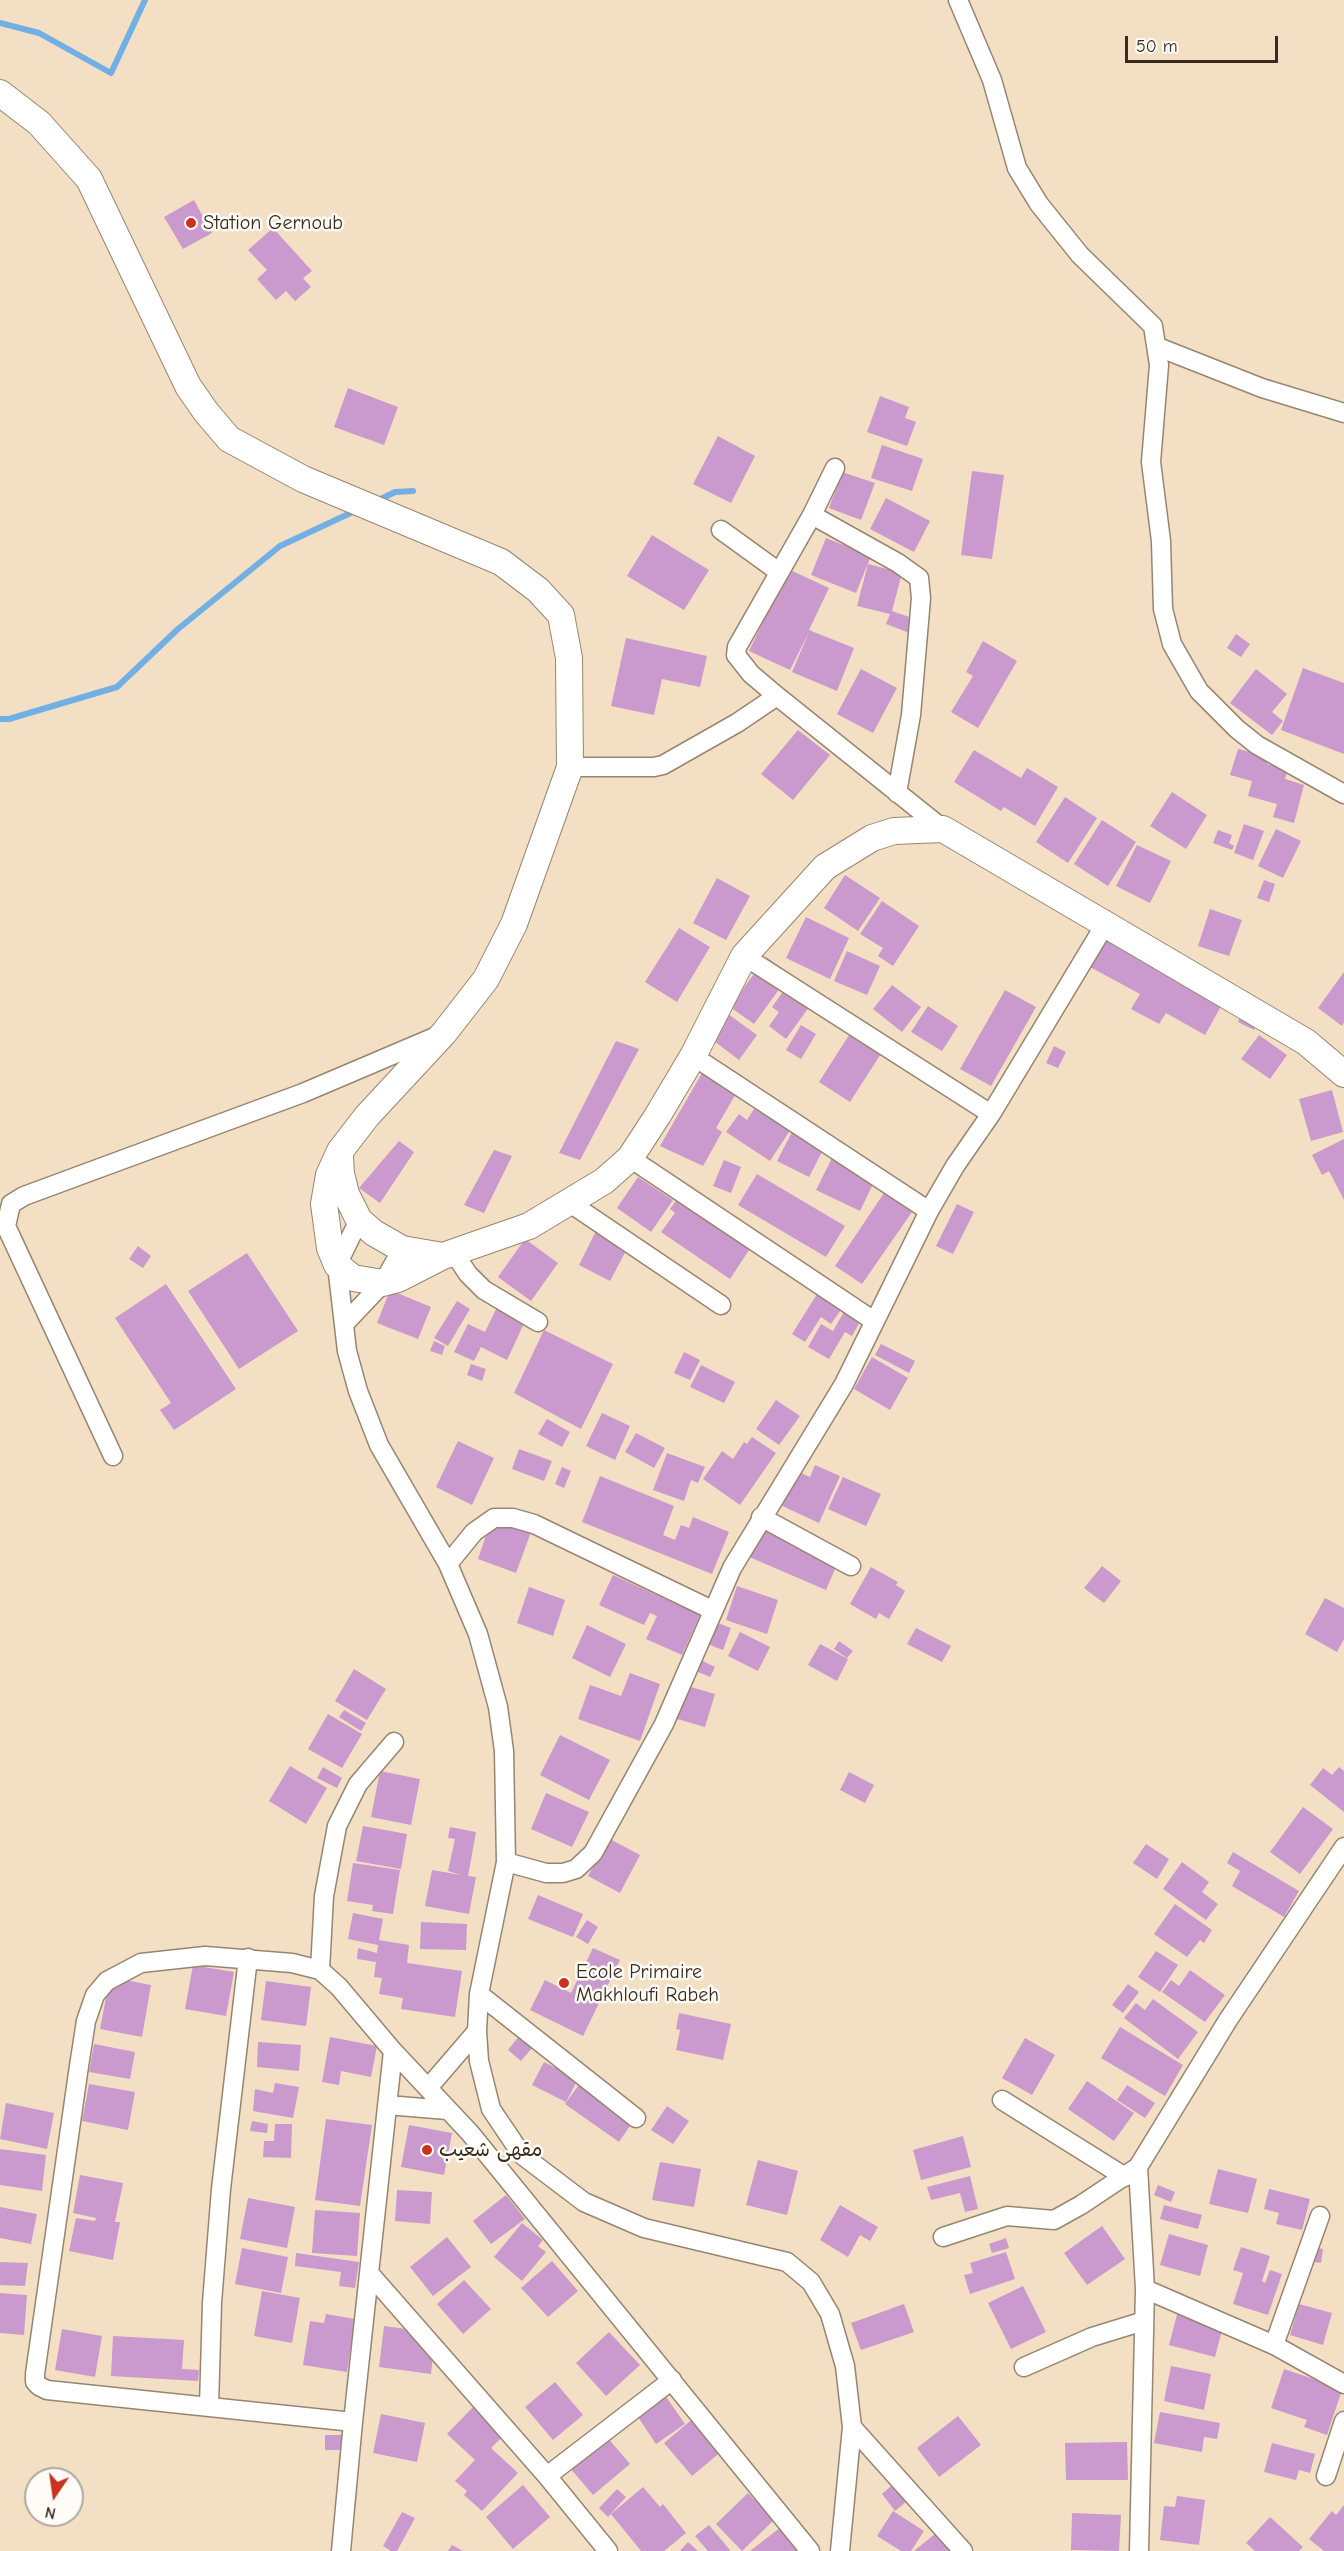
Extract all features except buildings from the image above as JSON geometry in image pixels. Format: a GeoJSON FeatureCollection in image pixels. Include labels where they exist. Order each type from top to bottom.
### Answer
{"type":"FeatureCollection","features":[{"type":"Feature","properties":{"kind":"main road"},"geometry":{"type":"LineString","coordinates":[[0,93],[39,123],[89,179],[188,386],[206,412],[230,439],[303,479],[501,562],[538,590],[561,615],[569,658],[570,767],[514,924],[486,979],[444,1033],[367,1116],[340,1151],[330,1175],[324,1204],[326,1231],[337,1265],[353,1278],[383,1283],[416,1272],[448,1254],[529,1226],[604,1181],[630,1158],[693,1056],[744,956],[825,867],[872,838],[906,830],[943,829],[1306,1042],[1344,1074]]}},
{"type":"Feature","properties":{"kind":"main road"},"geometry":{"type":"LineString","coordinates":[[340,1151],[341,1174],[346,1194],[359,1220],[374,1233],[402,1249],[448,1254]]}},
{"type":"Feature","properties":{"kind":"street"},"geometry":{"type":"LineString","coordinates":[[958,0],[993,80],[1017,168],[1039,204],[1080,255],[1153,326],[1159,365],[1151,462],[1161,541],[1163,609],[1172,644],[1199,691],[1237,729],[1257,745],[1344,794]]}},
{"type":"Feature","properties":{"kind":"street"},"geometry":{"type":"LineString","coordinates":[[1158,347],[1262,388],[1344,413]]}},
{"type":"Feature","properties":{"kind":"street"},"geometry":{"type":"LineString","coordinates":[[835,468],[812,515],[737,647],[736,655],[751,674],[777,696],[943,829]]}},
{"type":"Feature","properties":{"kind":"street"},"geometry":{"type":"LineString","coordinates":[[812,515],[898,563],[919,579],[921,598],[911,716],[897,793]]}},
{"type":"Feature","properties":{"kind":"street"},"geometry":{"type":"LineString","coordinates":[[721,530],[779,572]]}},
{"type":"Feature","properties":{"kind":"street"},"geometry":{"type":"LineString","coordinates":[[570,767],[654,767],[663,765],[737,723],[777,696]]}},
{"type":"Feature","properties":{"kind":"street"},"geometry":{"type":"LineString","coordinates":[[506,1862],[546,1873],[563,1874],[576,1869],[593,1853],[664,1724],[732,1568],[844,1384],[929,1211],[955,1166],[991,1114],[1106,923]]}},
{"type":"Feature","properties":{"kind":"street"},"geometry":{"type":"LineString","coordinates":[[744,956],[991,1114]]}},
{"type":"Feature","properties":{"kind":"street"},"geometry":{"type":"LineString","coordinates":[[114,1456],[6,1226],[11,1204],[24,1196],[303,1093],[444,1033]]}},
{"type":"Feature","properties":{"kind":"street"},"geometry":{"type":"LineString","coordinates":[[693,1056],[929,1211]]}},
{"type":"Feature","properties":{"kind":"street"},"geometry":{"type":"LineString","coordinates":[[630,1158],[874,1321]]}},
{"type":"Feature","properties":{"kind":"street"},"geometry":{"type":"LineString","coordinates":[[570,1203],[721,1305]]}},
{"type":"Feature","properties":{"kind":"street"},"geometry":{"type":"LineString","coordinates":[[359,1220],[337,1265],[346,1322],[347,1351],[358,1391],[380,1445],[448,1564],[478,1634],[498,1707],[504,1751],[506,1862],[479,1994],[477,2031],[479,2061],[490,2109],[522,2155],[584,2202],[644,2228],[787,2262],[811,2282],[830,2314],[845,2366],[852,2427],[840,2551]]}},
{"type":"Feature","properties":{"kind":"street"},"geometry":{"type":"LineString","coordinates":[[346,1322],[383,1283],[402,1249]]}},
{"type":"Feature","properties":{"kind":"street"},"geometry":{"type":"LineString","coordinates":[[448,1254],[484,1290],[538,1322]]}},
{"type":"Feature","properties":{"kind":"street"},"geometry":{"type":"LineString","coordinates":[[761,1517],[851,1566]]}},
{"type":"Feature","properties":{"kind":"street"},"geometry":{"type":"LineString","coordinates":[[448,1564],[474,1532],[494,1518],[513,1518],[534,1524],[712,1610]]}},
{"type":"Feature","properties":{"kind":"street"},"geometry":{"type":"LineString","coordinates":[[320,1970],[324,1896],[338,1826],[358,1784],[394,1742]]}},
{"type":"Feature","properties":{"kind":"street"},"geometry":{"type":"LineString","coordinates":[[942,2237],[1007,2216],[1054,2220],[1131,2172],[1227,2019],[1344,1847]]}},
{"type":"Feature","properties":{"kind":"street"},"geometry":{"type":"LineString","coordinates":[[353,2422],[47,2390],[35,2382],[86,2021],[95,1995],[107,1980],[141,1963],[205,1956],[248,1958],[320,1970],[339,1987],[393,2051],[470,2133],[810,2551]]}},
{"type":"Feature","properties":{"kind":"street"},"geometry":{"type":"LineString","coordinates":[[209,2406],[212,2303],[221,2189],[248,1958]]}},
{"type":"Feature","properties":{"kind":"street"},"geometry":{"type":"LineString","coordinates":[[479,1994],[636,2118]]}},
{"type":"Feature","properties":{"kind":"street"},"geometry":{"type":"LineString","coordinates":[[428,2088],[477,2031]]}},
{"type":"Feature","properties":{"kind":"street"},"geometry":{"type":"LineString","coordinates":[[341,2551],[393,2051]]}},
{"type":"Feature","properties":{"kind":"street"},"geometry":{"type":"LineString","coordinates":[[1002,2100],[1131,2172]]}},
{"type":"Feature","properties":{"kind":"street"},"geometry":{"type":"LineString","coordinates":[[387,2104],[447,2110]]}},
{"type":"Feature","properties":{"kind":"street"},"geometry":{"type":"LineString","coordinates":[[470,2133],[490,2109]]}},
{"type":"Feature","properties":{"kind":"street"},"geometry":{"type":"LineString","coordinates":[[1131,2172],[1145,2289],[1139,2551]]}},
{"type":"Feature","properties":{"kind":"street"},"geometry":{"type":"LineString","coordinates":[[1274,2345],[1320,2216]]}},
{"type":"Feature","properties":{"kind":"street"},"geometry":{"type":"LineString","coordinates":[[369,2273],[547,2476],[608,2551]]}},
{"type":"Feature","properties":{"kind":"street"},"geometry":{"type":"LineString","coordinates":[[1145,2289],[1274,2345],[1344,2384]]}},
{"type":"Feature","properties":{"kind":"street"},"geometry":{"type":"LineString","coordinates":[[1024,2367],[1092,2337],[1144,2321]]}},
{"type":"Feature","properties":{"kind":"street"},"geometry":{"type":"LineString","coordinates":[[547,2476],[672,2380]]}},
{"type":"Feature","properties":{"kind":"street"},"geometry":{"type":"LineString","coordinates":[[1326,2476],[1344,2421]]}},
{"type":"Feature","properties":{"kind":"street"},"geometry":{"type":"LineString","coordinates":[[852,2427],[963,2551]]}},
{"type":"Feature","properties":{"kind":"waterway"},"geometry":{"type":"LineString","coordinates":[[0,23],[39,33],[111,73],[145,0]]}},
{"type":"Feature","properties":{"kind":"waterway"},"geometry":{"type":"LineString","coordinates":[[377,501],[395,492],[413,491]]}},
{"type":"Feature","properties":{"kind":"waterway"},"geometry":{"type":"LineString","coordinates":[[0,719],[9,719],[117,687],[178,629],[280,546],[357,510]]}},
{"type":"Feature","properties":{"kind":"place","name":"Station Gernoub"},"geometry":{"type":"Point","coordinates":[191,223]}},
{"type":"Feature","properties":{"kind":"place","name":"Ecole Primaire Makhloufi Rabeh"},"geometry":{"type":"Point","coordinates":[564,1983]}},
{"type":"Feature","properties":{"kind":"place","name":"مقهى شعيب"},"geometry":{"type":"Point","coordinates":[427,2150]}}]}
